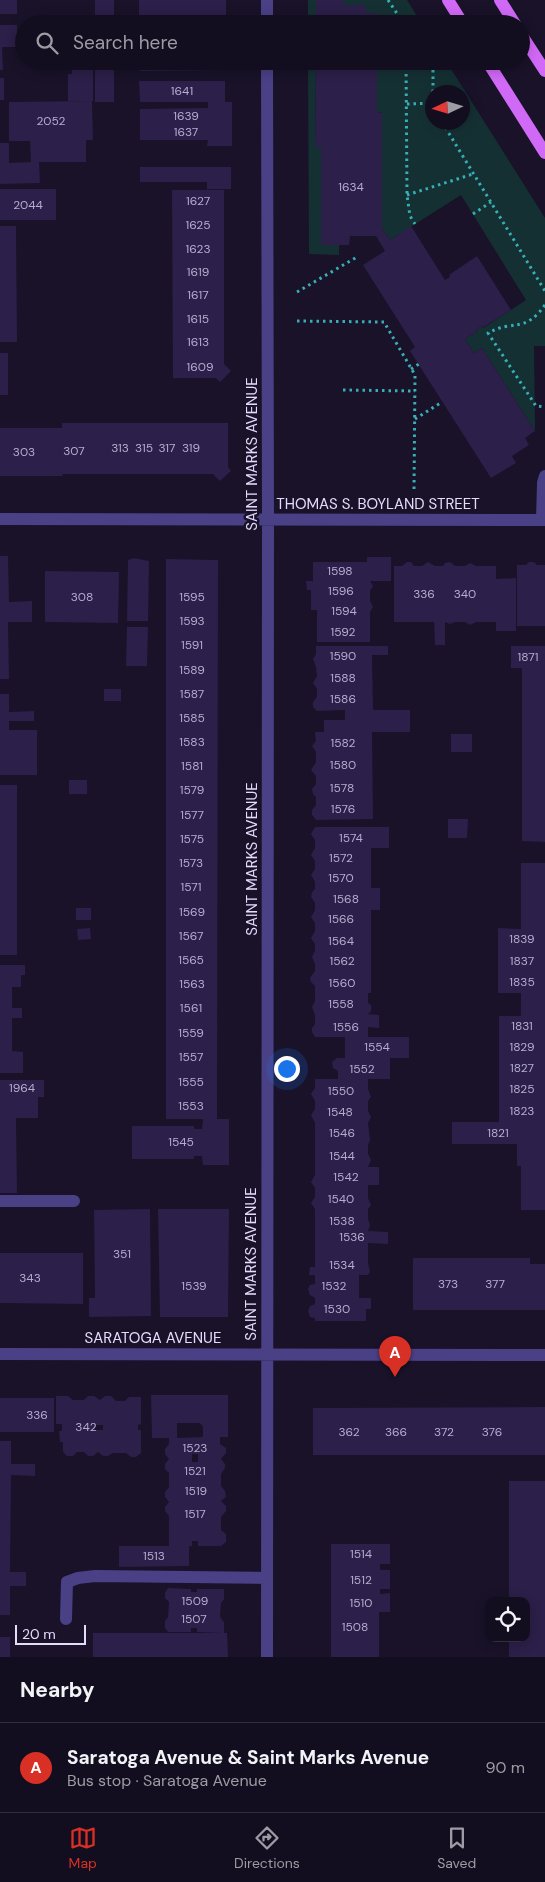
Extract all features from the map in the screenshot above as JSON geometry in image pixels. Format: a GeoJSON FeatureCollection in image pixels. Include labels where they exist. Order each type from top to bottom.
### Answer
{"type":"FeatureCollection","features":[{"type":"Feature","properties":{"kind":"main road"},"geometry":{"type":"LineString","coordinates":[[448,0],[457,15]]}},
{"type":"Feature","properties":{"kind":"main road"},"geometry":{"type":"LineString","coordinates":[[500,0],[509,15]]}},
{"type":"Feature","properties":{"kind":"main road"},"geometry":{"type":"LineString","coordinates":[[530,48],[545,71]]}},
{"type":"Feature","properties":{"kind":"main road"},"geometry":{"type":"LineString","coordinates":[[493,70],[545,153]]}},
{"type":"Feature","properties":{"kind":"street"},"geometry":{"type":"LineString","coordinates":[[267,0],[267,15]]}},
{"type":"Feature","properties":{"kind":"street","name":"SAINT MARKS AVENUE"},"geometry":{"type":"LineString","coordinates":[[267,70],[267,1657]]}},
{"type":"Feature","properties":{"kind":"street"},"geometry":{"type":"LineString","coordinates":[[544,520],[543,483],[545,476]]}},
{"type":"Feature","properties":{"kind":"street","name":"THOMAS S. BOYLAND STREET"},"geometry":{"type":"LineString","coordinates":[[0,519],[544,520]]}},
{"type":"Feature","properties":{"kind":"street"},"geometry":{"type":"LineString","coordinates":[[0,1201],[74,1201]]}},
{"type":"Feature","properties":{"kind":"street","name":"SARATOGA AVENUE"},"geometry":{"type":"LineString","coordinates":[[0,1354],[545,1355]]}},
{"type":"Feature","properties":{"kind":"street"},"geometry":{"type":"LineString","coordinates":[[66,1619],[67,1582],[78,1578],[95,1576],[267,1578]]}},
{"type":"Feature","properties":{"kind":"path"},"geometry":{"type":"LineString","coordinates":[[388,0],[398,15]]}},
{"type":"Feature","properties":{"kind":"path"},"geometry":{"type":"LineString","coordinates":[[406,70],[407,195],[410,216],[415,224]]}},
{"type":"Feature","properties":{"kind":"path"},"geometry":{"type":"LineString","coordinates":[[434,70],[434,85]]}},
{"type":"Feature","properties":{"kind":"path"},"geometry":{"type":"LineString","coordinates":[[407,104],[425,103]]}},
{"type":"Feature","properties":{"kind":"path"},"geometry":{"type":"LineString","coordinates":[[447,130],[545,291]]}},
{"type":"Feature","properties":{"kind":"path"},"geometry":{"type":"LineString","coordinates":[[407,195],[473,174]]}},
{"type":"Feature","properties":{"kind":"path"},"geometry":{"type":"LineString","coordinates":[[473,214],[491,202]]}},
{"type":"Feature","properties":{"kind":"path"},"geometry":{"type":"LineString","coordinates":[[297,292],[358,257]]}},
{"type":"Feature","properties":{"kind":"path"},"geometry":{"type":"LineString","coordinates":[[545,305],[537,316],[527,323],[495,329],[488,333],[536,406],[545,407]]}},
{"type":"Feature","properties":{"kind":"path"},"geometry":{"type":"LineString","coordinates":[[296,321],[384,322],[415,375],[414,492]]}},
{"type":"Feature","properties":{"kind":"path"},"geometry":{"type":"LineString","coordinates":[[411,369],[419,364]]}},
{"type":"Feature","properties":{"kind":"path"},"geometry":{"type":"LineString","coordinates":[[343,390],[415,391]]}},
{"type":"Feature","properties":{"kind":"path"},"geometry":{"type":"LineString","coordinates":[[415,419],[442,402]]}},
{"type":"Feature","properties":{"kind":"green space"},"geometry":{"type":"Polygon","coordinates":[[[308,0],[316,0],[316,15],[308,15],[308,0]]]}},
{"type":"Feature","properties":{"kind":"green space"},"geometry":{"type":"Polygon","coordinates":[[[344,0],[407,0],[416,15],[377,15],[377,13],[366,13],[365,5],[344,5],[344,0]]]}},
{"type":"Feature","properties":{"kind":"green space"},"geometry":{"type":"Polygon","coordinates":[[[308,70],[316,70],[315,147],[321,147],[321,244],[339,245],[339,255],[309,254],[308,70]]]}},
{"type":"Feature","properties":{"kind":"green space"},"geometry":{"type":"Polygon","coordinates":[[[377,70],[452,70],[461,85],[425,85],[425,130],[470,130],[470,99],[545,218],[545,346],[534,346],[535,431],[482,348],[474,353],[465,339],[478,331],[477,329],[481,326],[483,328],[526,300],[461,195],[390,240],[382,228],[382,113],[377,112],[377,70]]]}},
{"type":"Feature","properties":{"kind":"building"},"geometry":{"type":"Polygon","coordinates":[[[0,0],[17,0],[17,14],[0,14],[0,0]]]}},
{"type":"Feature","properties":{"kind":"building"},"geometry":{"type":"Polygon","coordinates":[[[95,0],[114,0],[114,15],[95,15],[95,0]]]}},
{"type":"Feature","properties":{"kind":"building"},"geometry":{"type":"Polygon","coordinates":[[[139,0],[226,0],[226,15],[139,15],[139,0]]]}},
{"type":"Feature","properties":{"kind":"building"},"geometry":{"type":"Polygon","coordinates":[[[316,0],[344,0],[344,5],[366,5],[366,13],[378,13],[378,15],[316,15],[316,0]]]}},
{"type":"Feature","properties":{"kind":"building"},"geometry":{"type":"Polygon","coordinates":[[[0,25],[15,25],[15,47],[0,47],[0,25]]]}},
{"type":"Feature","properties":{"kind":"building"},"geometry":{"type":"Polygon","coordinates":[[[0,47],[2,47],[3,70],[0,70],[0,47]]]}},
{"type":"Feature","properties":{"kind":"building"},"geometry":{"type":"Polygon","coordinates":[[[72,70],[93,70],[93,101],[68,101],[68,74],[72,74],[72,70]]]}},
{"type":"Feature","properties":{"kind":"building"},"geometry":{"type":"Polygon","coordinates":[[[95,70],[114,70],[114,102],[95,102],[95,70]]]}},
{"type":"Feature","properties":{"kind":"building"},"geometry":{"type":"Polygon","coordinates":[[[140,70],[226,70],[140,71],[140,70]]]}},
{"type":"Feature","properties":{"kind":"building"},"geometry":{"type":"Polygon","coordinates":[[[316,70],[377,70],[377,112],[382,113],[382,228],[390,240],[411,226],[445,280],[450,277],[449,275],[477,256],[511,310],[482,328],[481,326],[477,329],[478,331],[465,339],[474,353],[482,348],[535,431],[525,438],[529,445],[512,456],[516,463],[491,478],[410,351],[415,347],[363,265],[385,251],[376,236],[350,236],[349,245],[321,245],[321,147],[315,147],[316,70]]]}},
{"type":"Feature","properties":{"kind":"building"},"geometry":{"type":"Polygon","coordinates":[[[0,78],[4,78],[4,100],[0,100],[0,78]]]}},
{"type":"Feature","properties":{"kind":"building"},"geometry":{"type":"Polygon","coordinates":[[[139,81],[225,81],[225,102],[232,102],[232,146],[207,146],[208,140],[140,140],[140,109],[208,108],[208,102],[140,102],[139,81]]]}},
{"type":"Feature","properties":{"kind":"building"},"geometry":{"type":"Polygon","coordinates":[[[92,101],[93,140],[86,140],[86,162],[39,162],[40,183],[0,184],[0,143],[9,143],[9,163],[31,162],[30,141],[9,141],[9,102],[92,101]]]}},
{"type":"Feature","properties":{"kind":"building"},"geometry":{"type":"Polygon","coordinates":[[[140,167],[231,167],[231,189],[207,189],[207,182],[140,182],[140,167]]]}},
{"type":"Feature","properties":{"kind":"building"},"geometry":{"type":"Polygon","coordinates":[[[0,189],[56,189],[56,220],[0,220],[0,189]]]}},
{"type":"Feature","properties":{"kind":"building"},"geometry":{"type":"Polygon","coordinates":[[[172,190],[224,190],[224,364],[231,371],[220,382],[216,378],[173,378],[172,190]]]}},
{"type":"Feature","properties":{"kind":"building"},"geometry":{"type":"Polygon","coordinates":[[[0,226],[16,226],[17,342],[0,342],[0,226]]]}},
{"type":"Feature","properties":{"kind":"building"},"geometry":{"type":"Polygon","coordinates":[[[0,353],[8,353],[8,395],[0,395],[0,353]]]}},
{"type":"Feature","properties":{"kind":"building"},"geometry":{"type":"Polygon","coordinates":[[[62,423],[228,423],[228,467],[231,471],[220,481],[213,474],[0,476],[0,428],[62,428],[62,423]]]}},
{"type":"Feature","properties":{"kind":"building"},"geometry":{"type":"Polygon","coordinates":[[[0,556],[8,556],[9,602],[32,601],[32,622],[8,622],[9,679],[0,679],[0,556]]]}},
{"type":"Feature","properties":{"kind":"building"},"geometry":{"type":"Polygon","coordinates":[[[367,557],[391,557],[391,581],[370,581],[373,586],[370,591],[370,601],[373,607],[370,612],[370,642],[317,642],[317,610],[311,610],[311,590],[307,590],[306,581],[313,581],[313,562],[367,562],[367,557]]]}},
{"type":"Feature","properties":{"kind":"building"},"geometry":{"type":"Polygon","coordinates":[[[134,558],[149,561],[148,621],[127,621],[128,560],[134,558]]]}},
{"type":"Feature","properties":{"kind":"building"},"geometry":{"type":"Polygon","coordinates":[[[166,559],[218,560],[217,1119],[229,1119],[229,1165],[203,1165],[202,1156],[194,1156],[194,1159],[132,1159],[132,1126],[194,1126],[194,1129],[202,1129],[203,1119],[166,1119],[166,559]]]}},
{"type":"Feature","properties":{"kind":"building"},"geometry":{"type":"Polygon","coordinates":[[[407,562],[411,562],[414,566],[422,566],[428,562],[435,566],[443,566],[445,563],[450,562],[455,566],[465,566],[470,563],[476,566],[496,566],[496,579],[516,578],[516,631],[496,631],[496,622],[476,622],[470,625],[465,622],[450,624],[445,622],[445,645],[435,645],[434,622],[394,622],[394,566],[402,566],[407,562]]]}},
{"type":"Feature","properties":{"kind":"building"},"geometry":{"type":"Polygon","coordinates":[[[529,562],[545,565],[545,626],[517,626],[517,565],[526,565],[529,562]]]}},
{"type":"Feature","properties":{"kind":"building"},"geometry":{"type":"Polygon","coordinates":[[[45,571],[119,572],[118,623],[45,622],[45,571]]]}},
{"type":"Feature","properties":{"kind":"building"},"geometry":{"type":"Polygon","coordinates":[[[127,627],[148,627],[147,666],[126,666],[127,627]]]}},
{"type":"Feature","properties":{"kind":"building"},"geometry":{"type":"Polygon","coordinates":[[[316,646],[388,646],[388,655],[372,655],[373,710],[410,710],[410,732],[372,732],[373,819],[316,820],[312,815],[312,810],[316,805],[316,797],[312,789],[316,784],[316,776],[311,770],[316,762],[316,752],[312,746],[316,741],[315,732],[324,732],[324,720],[345,720],[345,710],[317,711],[313,707],[313,702],[317,697],[317,689],[313,683],[317,676],[313,659],[316,654],[316,646]]]}},
{"type":"Feature","properties":{"kind":"building"},"geometry":{"type":"Polygon","coordinates":[[[511,646],[545,646],[545,842],[522,841],[522,668],[511,668],[511,646]]]}},
{"type":"Feature","properties":{"kind":"building"},"geometry":{"type":"Polygon","coordinates":[[[104,689],[121,689],[121,701],[104,701],[104,689]]]}},
{"type":"Feature","properties":{"kind":"building"},"geometry":{"type":"Polygon","coordinates":[[[0,694],[9,694],[9,712],[34,711],[34,721],[9,721],[9,730],[37,730],[37,775],[0,775],[0,694]]]}},
{"type":"Feature","properties":{"kind":"building"},"geometry":{"type":"Polygon","coordinates":[[[451,734],[472,734],[472,752],[451,752],[451,734]]]}},
{"type":"Feature","properties":{"kind":"building"},"geometry":{"type":"Polygon","coordinates":[[[69,780],[87,780],[87,794],[69,794],[69,780]]]}},
{"type":"Feature","properties":{"kind":"building"},"geometry":{"type":"Polygon","coordinates":[[[0,785],[17,785],[17,955],[0,955],[0,785]]]}},
{"type":"Feature","properties":{"kind":"building"},"geometry":{"type":"Polygon","coordinates":[[[448,819],[468,819],[467,838],[448,838],[448,819]]]}},
{"type":"Feature","properties":{"kind":"building"},"geometry":{"type":"Polygon","coordinates":[[[315,827],[389,827],[389,848],[371,848],[371,888],[380,888],[380,910],[371,910],[371,993],[368,993],[368,1003],[371,1005],[371,1011],[368,1014],[379,1015],[379,1028],[368,1027],[368,1037],[409,1037],[409,1058],[390,1058],[390,1079],[368,1079],[368,1089],[371,1097],[368,1101],[368,1111],[371,1117],[368,1123],[370,1140],[368,1154],[371,1160],[368,1167],[379,1167],[379,1185],[368,1185],[368,1198],[371,1205],[368,1209],[370,1225],[368,1231],[388,1232],[388,1244],[368,1243],[370,1272],[368,1275],[359,1275],[359,1298],[371,1298],[371,1309],[366,1309],[366,1321],[315,1321],[315,1318],[310,1317],[308,1311],[310,1306],[315,1304],[315,1298],[310,1295],[308,1289],[310,1285],[315,1284],[315,1275],[309,1275],[310,1267],[315,1267],[315,1209],[311,1203],[315,1197],[315,1188],[311,1182],[315,1175],[315,1123],[311,1115],[315,1109],[315,1101],[311,1094],[315,1088],[315,1079],[338,1079],[338,1071],[333,1068],[332,1062],[337,1058],[345,1058],[345,1037],[315,1037],[312,1032],[315,1024],[315,1015],[312,1007],[315,1001],[315,986],[310,978],[315,971],[312,957],[315,944],[311,938],[315,931],[315,923],[311,917],[315,910],[315,903],[311,897],[315,889],[315,882],[311,875],[315,869],[315,861],[311,855],[315,848],[315,840],[311,834],[315,827]]]}},
{"type":"Feature","properties":{"kind":"building"},"geometry":{"type":"Polygon","coordinates":[[[521,863],[545,863],[545,1210],[521,1210],[521,1166],[517,1166],[517,1144],[452,1144],[452,1122],[499,1122],[499,1016],[521,1016],[521,993],[498,993],[498,928],[521,929],[521,863]]]}},
{"type":"Feature","properties":{"kind":"building"},"geometry":{"type":"Polygon","coordinates":[[[76,908],[91,908],[91,920],[76,920],[76,908]]]}},
{"type":"Feature","properties":{"kind":"building"},"geometry":{"type":"Polygon","coordinates":[[[90,928],[91,939],[78,940],[77,929],[90,928]]]}},
{"type":"Feature","properties":{"kind":"building"},"geometry":{"type":"Polygon","coordinates":[[[0,965],[25,965],[25,975],[21,975],[21,987],[12,987],[12,1008],[22,1008],[22,1018],[12,1018],[12,1051],[23,1052],[23,1073],[0,1073],[0,965]]]}},
{"type":"Feature","properties":{"kind":"building"},"geometry":{"type":"Polygon","coordinates":[[[0,1080],[44,1080],[44,1097],[38,1097],[38,1118],[16,1118],[17,1193],[0,1193],[0,1080]]]}},
{"type":"Feature","properties":{"kind":"building"},"geometry":{"type":"Polygon","coordinates":[[[150,1209],[151,1316],[89,1317],[89,1298],[95,1298],[94,1210],[150,1209]]]}},
{"type":"Feature","properties":{"kind":"building"},"geometry":{"type":"Polygon","coordinates":[[[158,1209],[229,1209],[228,1317],[160,1317],[158,1209]]]}},
{"type":"Feature","properties":{"kind":"building"},"geometry":{"type":"Polygon","coordinates":[[[0,1253],[83,1253],[83,1304],[0,1303],[0,1253]]]}},
{"type":"Feature","properties":{"kind":"building"},"geometry":{"type":"Polygon","coordinates":[[[413,1258],[530,1258],[530,1264],[545,1264],[545,1310],[413,1310],[413,1258]]]}},
{"type":"Feature","properties":{"kind":"building"},"geometry":{"type":"Polygon","coordinates":[[[151,1395],[228,1395],[228,1437],[220,1437],[220,1444],[226,1448],[226,1453],[221,1459],[225,1464],[225,1468],[221,1474],[221,1486],[225,1491],[226,1497],[221,1501],[226,1506],[226,1511],[221,1517],[221,1530],[226,1534],[226,1542],[221,1546],[198,1546],[198,1541],[192,1541],[192,1546],[189,1546],[189,1566],[119,1567],[119,1546],[169,1546],[169,1516],[165,1511],[165,1507],[169,1502],[165,1497],[165,1492],[169,1487],[169,1473],[165,1469],[165,1464],[169,1459],[165,1454],[165,1449],[169,1444],[169,1438],[152,1438],[151,1395]],[[177,1423],[177,1438],[203,1437],[203,1427],[200,1423],[177,1423]],[[192,1454],[192,1462],[198,1462],[198,1454],[192,1454]]]}},
{"type":"Feature","properties":{"kind":"building"},"geometry":{"type":"Polygon","coordinates":[[[56,1396],[68,1396],[73,1400],[84,1400],[88,1396],[94,1396],[100,1400],[105,1396],[111,1396],[116,1401],[125,1401],[129,1397],[141,1397],[141,1424],[138,1425],[138,1430],[141,1430],[141,1453],[136,1457],[131,1457],[126,1453],[113,1453],[103,1456],[98,1452],[93,1456],[88,1456],[84,1452],[77,1452],[73,1456],[67,1456],[63,1452],[63,1442],[60,1442],[59,1431],[62,1431],[62,1424],[56,1424],[56,1396]],[[96,1425],[95,1430],[103,1430],[103,1425],[96,1425]]]}},
{"type":"Feature","properties":{"kind":"building"},"geometry":{"type":"Polygon","coordinates":[[[0,1398],[54,1398],[54,1432],[0,1432],[0,1398]]]}},
{"type":"Feature","properties":{"kind":"building"},"geometry":{"type":"Polygon","coordinates":[[[545,1407],[545,1455],[313,1455],[313,1408],[545,1407]]]}},
{"type":"Feature","properties":{"kind":"building"},"geometry":{"type":"Polygon","coordinates":[[[0,1441],[11,1441],[11,1464],[35,1464],[35,1476],[11,1475],[10,1572],[26,1572],[26,1586],[10,1586],[10,1615],[0,1615],[0,1441]]]}},
{"type":"Feature","properties":{"kind":"building"},"geometry":{"type":"Polygon","coordinates":[[[509,1481],[545,1481],[545,1657],[509,1657],[509,1642],[530,1642],[530,1597],[509,1597],[509,1481]]]}},
{"type":"Feature","properties":{"kind":"building"},"geometry":{"type":"Polygon","coordinates":[[[331,1544],[390,1544],[390,1564],[380,1564],[380,1570],[390,1570],[390,1589],[380,1589],[380,1594],[390,1593],[390,1612],[379,1612],[379,1657],[331,1657],[331,1544]]]}},
{"type":"Feature","properties":{"kind":"building"},"geometry":{"type":"Polygon","coordinates":[[[168,1588],[191,1589],[191,1592],[197,1592],[197,1589],[224,1589],[220,1617],[224,1622],[224,1633],[227,1633],[228,1657],[93,1657],[93,1633],[221,1633],[197,1632],[197,1628],[191,1628],[191,1632],[168,1632],[165,1628],[165,1621],[168,1617],[169,1602],[165,1598],[165,1593],[168,1588]]]}},
{"type":"Feature","properties":{"kind":"building"},"geometry":{"type":"Polygon","coordinates":[[[0,1637],[10,1637],[10,1657],[0,1657],[0,1637]]]}},
{"type":"Feature","properties":{"kind":"place","name":"Saratoga Avenue & Saint Marks Avenue"},"geometry":{"type":"Point","coordinates":[395,1377]}}]}
